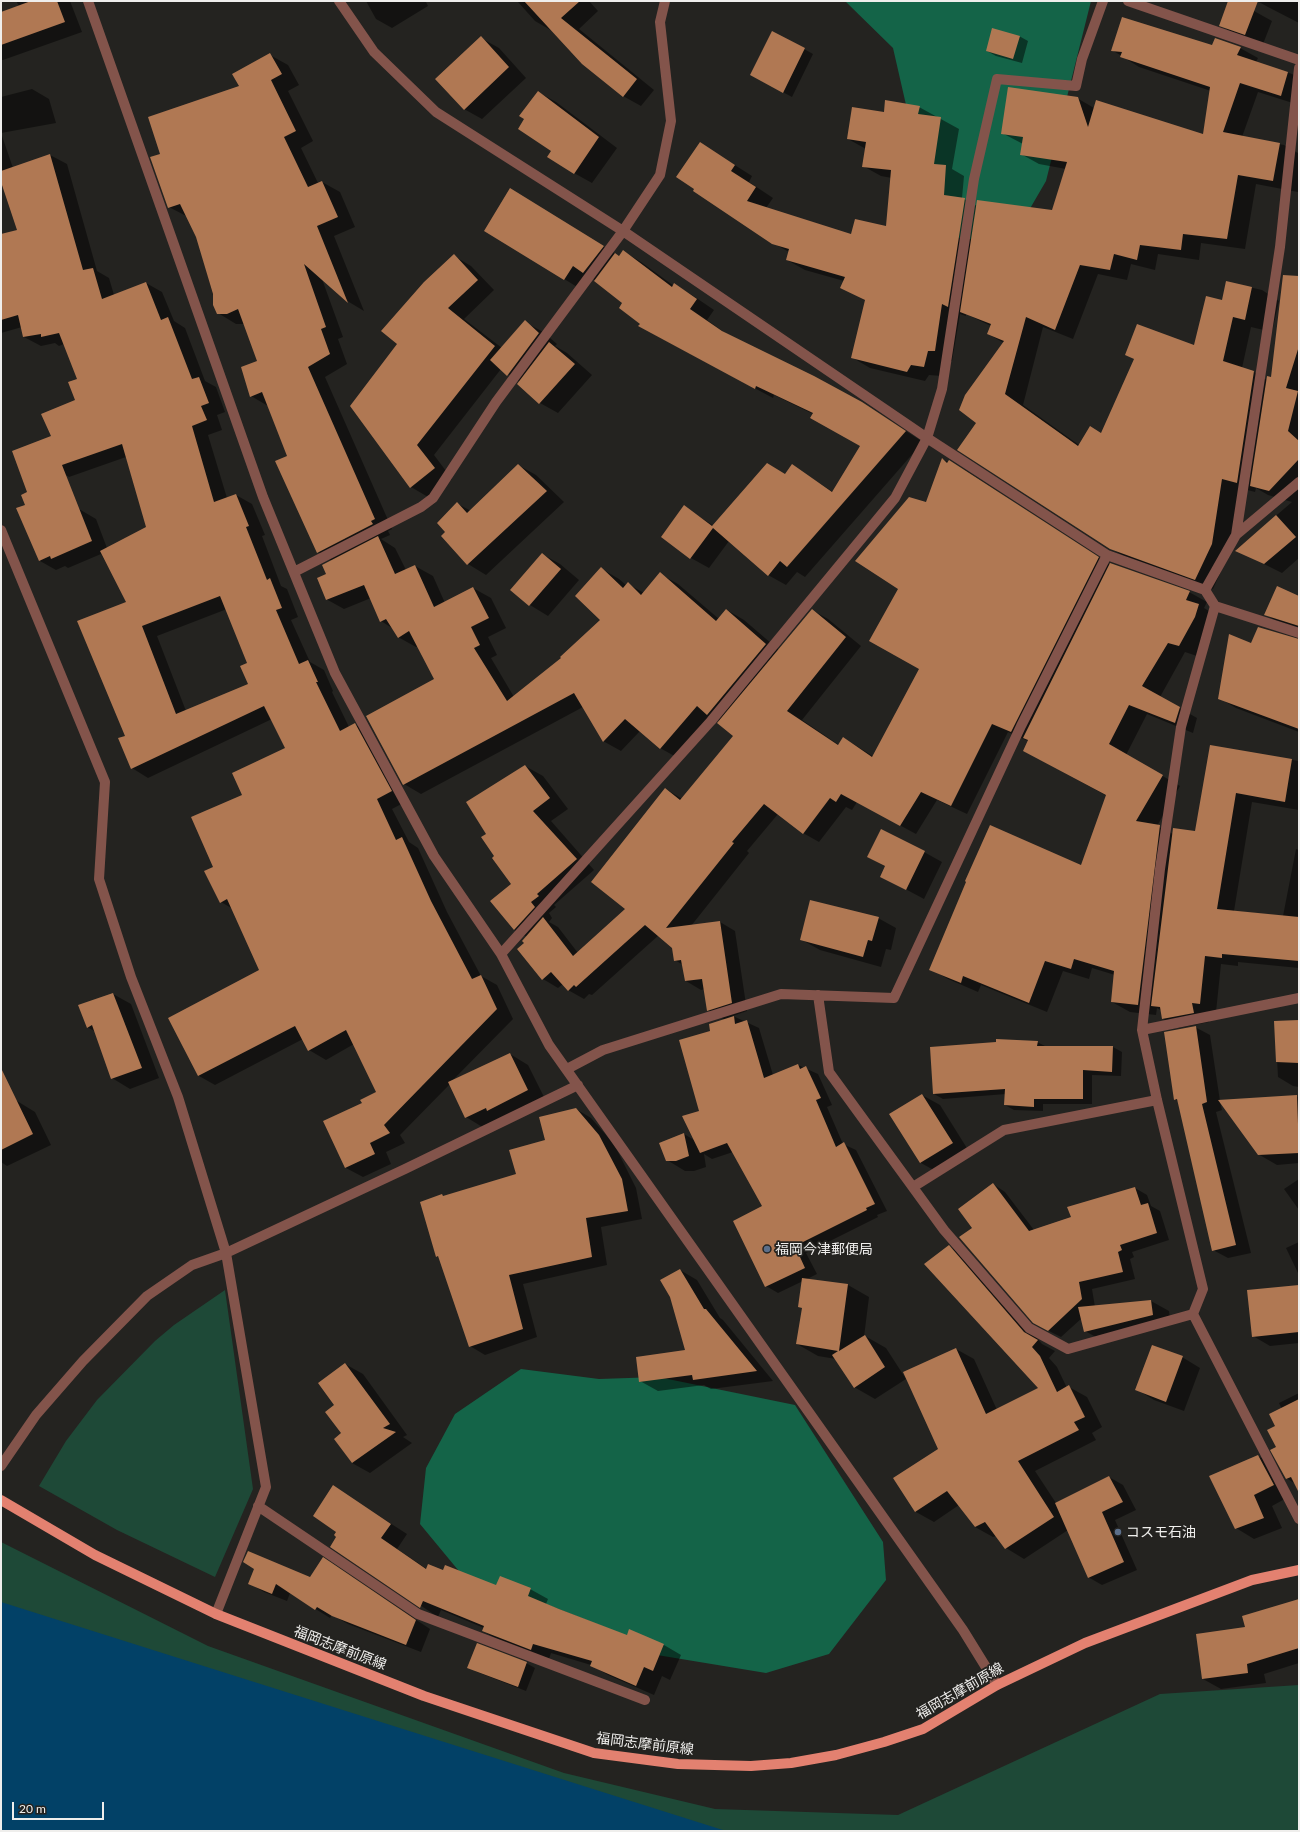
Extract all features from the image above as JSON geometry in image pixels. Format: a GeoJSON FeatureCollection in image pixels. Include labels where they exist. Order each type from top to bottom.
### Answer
{"type":"FeatureCollection","features":[{"type":"Feature","properties":{"kind":"main road","name":"福岡志摩前原線"},"geometry":{"type":"LineString","coordinates":[[1,1500],[95,1555],[216,1614],[424,1696],[594,1753],[678,1764],[751,1766],[791,1763],[836,1755],[923,1729],[997,1685],[1085,1643],[1252,1580],[1299,1570]]}},
{"type":"Feature","properties":{"kind":"street"},"geometry":{"type":"LineString","coordinates":[[88,1],[263,497],[335,673],[434,856],[501,954],[549,1045],[963,1630],[997,1685]]}},
{"type":"Feature","properties":{"kind":"street"},"geometry":{"type":"LineString","coordinates":[[339,1],[374,52],[436,112],[623,231],[927,438],[1107,555],[1205,590],[1215,606],[1299,633]]}},
{"type":"Feature","properties":{"kind":"street"},"geometry":{"type":"LineString","coordinates":[[294,572],[421,507],[433,498],[496,402],[623,231],[660,175],[672,121],[660,22],[665,1]]}},
{"type":"Feature","properties":{"kind":"street"},"geometry":{"type":"LineString","coordinates":[[501,954],[721,709],[895,498],[927,438],[942,389],[974,179],[997,79],[1076,86],[1082,59],[1103,1]]}},
{"type":"Feature","properties":{"kind":"street"},"geometry":{"type":"LineString","coordinates":[[1128,1],[1299,60]]}},
{"type":"Feature","properties":{"kind":"street"},"geometry":{"type":"LineString","coordinates":[[1236,535],[1280,246],[1299,68]]}},
{"type":"Feature","properties":{"kind":"street"},"geometry":{"type":"LineString","coordinates":[[1205,590],[1236,535],[1299,482]]}},
{"type":"Feature","properties":{"kind":"street"},"geometry":{"type":"LineString","coordinates":[[1,530],[105,782],[99,879],[131,977],[178,1097],[226,1253],[266,1487],[216,1614]]}},
{"type":"Feature","properties":{"kind":"street"},"geometry":{"type":"LineString","coordinates":[[567,1069],[603,1050],[781,994],[818,994],[894,998],[1021,726],[1107,555]]}},
{"type":"Feature","properties":{"kind":"street"},"geometry":{"type":"LineString","coordinates":[[1215,606],[1181,727],[1160,869],[1142,1030],[1157,1100],[1203,1289],[1193,1314],[1299,1518]]}},
{"type":"Feature","properties":{"kind":"street"},"geometry":{"type":"LineString","coordinates":[[818,994],[829,1072],[944,1230],[1029,1328],[1068,1349],[1193,1314]]}},
{"type":"Feature","properties":{"kind":"street"},"geometry":{"type":"LineString","coordinates":[[1142,1030],[1299,998]]}},
{"type":"Feature","properties":{"kind":"street"},"geometry":{"type":"LineString","coordinates":[[1,1466],[36,1415],[83,1361],[147,1296],[192,1265],[226,1253],[405,1170],[578,1085]]}},
{"type":"Feature","properties":{"kind":"street"},"geometry":{"type":"LineString","coordinates":[[913,1187],[1004,1130],[1157,1100]]}},
{"type":"Feature","properties":{"kind":"street"},"geometry":{"type":"LineString","coordinates":[[258,1506],[418,1614],[645,1700]]}},
{"type":"Feature","properties":{"kind":"green space"},"geometry":{"type":"Polygon","coordinates":[[[845,1],[1091,1],[1046,181],[1010,243],[936,236],[893,48],[845,1]]]}},
{"type":"Feature","properties":{"kind":"green space"},"geometry":{"type":"Polygon","coordinates":[[[225,1290],[253,1489],[215,1577],[117,1530],[39,1486],[66,1441],[97,1400],[155,1341],[174,1325],[225,1290]]]}},
{"type":"Feature","properties":{"kind":"green space"},"geometry":{"type":"Polygon","coordinates":[[[521,1369],[599,1379],[658,1377],[795,1405],[883,1542],[886,1580],[829,1654],[766,1673],[657,1655],[463,1576],[420,1524],[426,1468],[455,1414],[521,1369]]]}},
{"type":"Feature","properties":{"kind":"green space"},"geometry":{"type":"Polygon","coordinates":[[[1,1542],[208,1646],[564,1773],[715,1809],[898,1815],[1160,1694],[1299,1685],[1299,1831],[1,1831],[1,1542]]]}},
{"type":"Feature","properties":{"kind":"water"},"geometry":{"type":"Polygon","coordinates":[[[1,1602],[726,1831],[1,1831],[1,1602]]]}},
{"type":"Feature","properties":{"kind":"building"},"geometry":{"type":"Polygon","coordinates":[[[31,1],[57,1],[65,22],[1,45],[1,12],[31,1]]]}},
{"type":"Feature","properties":{"kind":"building"},"geometry":{"type":"Polygon","coordinates":[[[524,1],[580,1],[561,18],[637,79],[623,97],[582,64],[524,1]]]}},
{"type":"Feature","properties":{"kind":"building"},"geometry":{"type":"Polygon","coordinates":[[[1228,1],[1258,1],[1245,35],[1219,26],[1228,1]]]}},
{"type":"Feature","properties":{"kind":"building"},"geometry":{"type":"Polygon","coordinates":[[[1122,17],[1212,45],[1215,38],[1241,47],[1237,55],[1288,72],[1281,96],[1240,83],[1223,132],[1280,143],[1273,181],[1238,175],[1227,239],[1183,234],[1181,250],[1140,245],[1137,260],[1114,254],[1110,270],[1080,265],[1055,330],[1026,317],[1005,394],[1078,446],[1090,426],[1101,433],[1134,359],[1125,355],[1137,324],[1194,345],[1206,296],[1222,300],[1226,281],[1252,287],[1245,320],[1233,317],[1223,361],[1254,371],[1237,483],[1222,479],[1212,544],[1195,580],[1110,549],[957,450],[976,423],[959,410],[965,395],[1004,341],[987,334],[991,324],[960,312],[977,200],[1052,210],[1067,162],[1020,155],[1023,137],[1001,134],[1008,87],[1078,97],[1088,127],[1096,100],[1203,134],[1210,87],[1120,57],[1122,52],[1111,51],[1122,17]]]}},
{"type":"Feature","properties":{"kind":"building"},"geometry":{"type":"Polygon","coordinates":[[[992,28],[1020,36],[1013,59],[986,51],[992,28]]]}},
{"type":"Feature","properties":{"kind":"building"},"geometry":{"type":"Polygon","coordinates":[[[772,31],[805,48],[783,93],[750,75],[772,31]]]}},
{"type":"Feature","properties":{"kind":"building"},"geometry":{"type":"Polygon","coordinates":[[[481,36],[509,67],[464,110],[435,79],[481,36]]]}},
{"type":"Feature","properties":{"kind":"building"},"geometry":{"type":"Polygon","coordinates":[[[270,53],[282,74],[271,80],[296,131],[284,137],[308,187],[322,181],[338,217],[317,226],[348,303],[304,264],[326,327],[321,329],[330,354],[308,367],[375,519],[371,521],[373,524],[317,553],[275,461],[287,456],[262,392],[250,397],[241,367],[257,361],[238,309],[227,314],[217,314],[213,305],[213,294],[196,237],[180,204],[168,208],[150,157],[160,154],[148,117],[239,86],[232,74],[270,53]]]}},
{"type":"Feature","properties":{"kind":"building"},"geometry":{"type":"Polygon","coordinates":[[[538,91],[599,137],[574,174],[547,157],[551,151],[518,129],[524,119],[519,116],[538,91]]]}},
{"type":"Feature","properties":{"kind":"building"},"geometry":{"type":"Polygon","coordinates":[[[885,100],[920,106],[918,114],[941,117],[934,164],[946,165],[944,195],[965,198],[948,307],[942,304],[935,351],[928,351],[924,367],[911,365],[907,372],[851,358],[865,300],[840,288],[845,277],[786,260],[789,249],[772,244],[693,191],[694,189],[676,177],[700,142],[735,165],[731,171],[756,187],[747,201],[851,234],[855,219],[886,226],[891,170],[862,167],[866,142],[847,139],[852,107],[884,112],[885,100]]]}},
{"type":"Feature","properties":{"kind":"building"},"geometry":{"type":"Polygon","coordinates":[[[50,154],[83,270],[93,268],[102,299],[146,282],[161,320],[168,317],[192,379],[199,377],[209,403],[201,406],[207,420],[192,426],[214,502],[236,494],[249,526],[246,527],[267,580],[270,578],[282,608],[276,610],[299,664],[308,660],[318,682],[316,682],[340,731],[355,723],[392,791],[377,799],[396,840],[402,837],[431,901],[472,979],[481,975],[497,1009],[384,1125],[390,1133],[370,1143],[375,1154],[345,1168],[323,1121],[362,1103],[360,1100],[376,1092],[346,1030],[308,1051],[295,1026],[198,1076],[168,1018],[259,970],[227,899],[220,903],[204,871],[213,867],[191,817],[242,795],[232,773],[285,748],[264,706],[131,769],[118,738],[125,736],[77,621],[126,602],[100,551],[146,527],[122,444],[62,465],[92,541],[51,559],[50,556],[39,561],[16,508],[25,505],[21,495],[27,492],[12,451],[51,436],[41,414],[75,400],[68,382],[77,379],[59,333],[41,337],[41,334],[23,337],[18,315],[1,320],[1,234],[17,230],[1,182],[1,171],[50,154]],[[220,596],[142,626],[176,714],[248,684],[240,666],[247,663],[220,596]]]}},
{"type":"Feature","properties":{"kind":"building"},"geometry":{"type":"Polygon","coordinates":[[[510,188],[604,246],[583,273],[573,266],[564,280],[484,231],[510,188]]]}},
{"type":"Feature","properties":{"kind":"building"},"geometry":{"type":"Polygon","coordinates":[[[623,250],[672,287],[674,283],[697,299],[690,309],[722,331],[814,376],[862,402],[906,431],[787,567],[780,561],[768,576],[713,528],[690,559],[661,537],[684,505],[712,526],[767,463],[785,474],[792,464],[832,492],[860,446],[810,418],[813,413],[756,386],[755,389],[638,326],[640,324],[619,308],[622,303],[594,281],[615,253],[619,256],[623,250]]]}},
{"type":"Feature","properties":{"kind":"building"},"geometry":{"type":"Polygon","coordinates":[[[454,254],[478,280],[448,308],[495,346],[417,445],[435,468],[410,488],[350,406],[397,344],[381,331],[424,282],[454,254]]]}},
{"type":"Feature","properties":{"kind":"building"},"geometry":{"type":"Polygon","coordinates":[[[1283,275],[1299,276],[1299,346],[1286,388],[1298,391],[1288,431],[1299,441],[1299,459],[1269,491],[1250,486],[1267,376],[1271,377],[1283,275]]]}},
{"type":"Feature","properties":{"kind":"building"},"geometry":{"type":"Polygon","coordinates":[[[525,320],[539,333],[507,376],[490,360],[525,320]]]}},
{"type":"Feature","properties":{"kind":"building"},"geometry":{"type":"Polygon","coordinates":[[[549,342],[575,364],[539,404],[517,384],[549,342]]]}},
{"type":"Feature","properties":{"kind":"building"},"geometry":{"type":"Polygon","coordinates":[[[942,458],[947,463],[949,460],[1099,557],[1011,732],[992,724],[951,806],[921,792],[900,826],[841,794],[836,802],[830,798],[803,834],[764,804],[732,842],[734,843],[666,928],[720,921],[732,1003],[707,1011],[702,979],[685,981],[681,960],[674,961],[672,948],[645,925],[576,987],[574,985],[568,991],[551,972],[542,980],[517,949],[524,943],[522,941],[543,917],[573,956],[625,909],[591,882],[665,788],[680,800],[733,736],[717,723],[812,609],[846,637],[787,711],[838,745],[843,737],[872,757],[919,669],[869,641],[898,589],[855,561],[909,497],[926,502],[942,458]]]}},
{"type":"Feature","properties":{"kind":"building"},"geometry":{"type":"Polygon","coordinates":[[[518,464],[547,491],[467,565],[441,536],[445,532],[437,523],[457,502],[467,513],[518,464]]]}},
{"type":"Feature","properties":{"kind":"building"},"geometry":{"type":"Polygon","coordinates":[[[1276,515],[1296,537],[1264,564],[1235,551],[1276,515]]]}},
{"type":"Feature","properties":{"kind":"building"},"geometry":{"type":"Polygon","coordinates":[[[378,536],[395,574],[415,565],[434,607],[473,587],[489,618],[471,627],[480,645],[474,648],[507,701],[561,658],[560,657],[600,620],[575,596],[601,567],[623,588],[628,582],[641,595],[660,572],[716,621],[726,609],[766,644],[707,715],[697,706],[660,749],[625,719],[603,742],[574,693],[403,785],[366,716],[434,679],[409,631],[398,638],[386,619],[380,622],[364,585],[326,600],[317,578],[326,574],[322,565],[378,536]]]}},
{"type":"Feature","properties":{"kind":"building"},"geometry":{"type":"Polygon","coordinates":[[[542,553],[561,569],[529,606],[510,590],[542,553]]]}},
{"type":"Feature","properties":{"kind":"building"},"geometry":{"type":"Polygon","coordinates":[[[1110,563],[1190,591],[1186,600],[1199,604],[1195,617],[1179,646],[1168,643],[1142,686],[1180,707],[1175,723],[1129,705],[1109,744],[1163,775],[1136,821],[1160,825],[1138,1005],[1111,1002],[1114,971],[1074,959],[1071,969],[1045,961],[1029,1003],[963,976],[961,983],[929,970],[966,882],[965,881],[990,825],[1081,865],[1106,795],[1023,751],[1028,740],[1023,738],[1110,563]]]}},
{"type":"Feature","properties":{"kind":"building"},"geometry":{"type":"Polygon","coordinates":[[[1277,586],[1299,596],[1299,626],[1264,615],[1277,586]]]}},
{"type":"Feature","properties":{"kind":"building"},"geometry":{"type":"Polygon","coordinates":[[[1258,627],[1299,639],[1299,729],[1218,699],[1229,634],[1251,643],[1258,627]]]}},
{"type":"Feature","properties":{"kind":"building"},"geometry":{"type":"Polygon","coordinates":[[[1210,745],[1292,759],[1285,802],[1236,793],[1217,909],[1299,917],[1299,961],[1222,954],[1222,958],[1205,956],[1200,1004],[1192,1003],[1194,1013],[1162,1019],[1160,1007],[1151,1006],[1173,828],[1195,831],[1210,745]]]}},
{"type":"Feature","properties":{"kind":"building"},"geometry":{"type":"Polygon","coordinates":[[[525,765],[550,798],[533,811],[577,859],[537,894],[539,896],[531,902],[535,907],[514,930],[490,901],[511,884],[492,858],[494,856],[481,837],[486,834],[466,802],[525,765]]]}},
{"type":"Feature","properties":{"kind":"building"},"geometry":{"type":"Polygon","coordinates":[[[881,829],[925,851],[906,890],[880,877],[885,866],[867,857],[881,829]]]}},
{"type":"Feature","properties":{"kind":"building"},"geometry":{"type":"Polygon","coordinates":[[[810,900],[879,917],[872,941],[868,940],[863,957],[800,940],[810,900]]]}},
{"type":"Feature","properties":{"kind":"building"},"geometry":{"type":"Polygon","coordinates":[[[113,993],[142,1068],[111,1079],[92,1025],[87,1028],[78,1005],[113,993]]]}},
{"type":"Feature","properties":{"kind":"building"},"geometry":{"type":"Polygon","coordinates":[[[734,1016],[735,1024],[747,1020],[764,1078],[798,1064],[800,1069],[806,1066],[821,1098],[816,1100],[836,1147],[844,1142],[875,1204],[866,1208],[867,1210],[795,1246],[805,1268],[765,1287],[733,1221],[762,1206],[727,1143],[700,1153],[682,1116],[699,1111],[679,1040],[710,1031],[709,1024],[734,1016]]]}},
{"type":"Feature","properties":{"kind":"building"},"geometry":{"type":"Polygon","coordinates":[[[1299,1020],[1299,1063],[1276,1062],[1274,1021],[1299,1020]]]}},
{"type":"Feature","properties":{"kind":"building"},"geometry":{"type":"Polygon","coordinates":[[[1196,1026],[1207,1102],[1202,1104],[1236,1245],[1212,1251],[1177,1099],[1174,1100],[1164,1032],[1196,1026]]]}},
{"type":"Feature","properties":{"kind":"building"},"geometry":{"type":"Polygon","coordinates":[[[996,1039],[1038,1041],[1037,1046],[1113,1046],[1112,1072],[1083,1070],[1083,1099],[1034,1099],[1034,1107],[1004,1105],[1005,1089],[933,1094],[930,1047],[996,1042],[996,1039]]]}},
{"type":"Feature","properties":{"kind":"building"},"geometry":{"type":"Polygon","coordinates":[[[510,1053],[528,1090],[487,1111],[486,1108],[465,1118],[448,1082],[510,1053]]]}},
{"type":"Feature","properties":{"kind":"building"},"geometry":{"type":"Polygon","coordinates":[[[1,1068],[33,1134],[1,1150],[1,1068]]]}},
{"type":"Feature","properties":{"kind":"building"},"geometry":{"type":"Polygon","coordinates":[[[922,1094],[953,1143],[920,1163],[889,1114],[922,1094]]]}},
{"type":"Feature","properties":{"kind":"building"},"geometry":{"type":"Polygon","coordinates":[[[1297,1095],[1299,1153],[1258,1155],[1218,1100],[1297,1095]]]}},
{"type":"Feature","properties":{"kind":"building"},"geometry":{"type":"Polygon","coordinates":[[[576,1108],[599,1135],[622,1179],[628,1211],[586,1218],[592,1257],[509,1275],[523,1329],[469,1347],[438,1256],[436,1257],[420,1202],[442,1194],[443,1196],[516,1174],[509,1150],[545,1140],[539,1117],[576,1108]]]}},
{"type":"Feature","properties":{"kind":"building"},"geometry":{"type":"Polygon","coordinates":[[[684,1133],[689,1156],[676,1161],[666,1161],[659,1143],[684,1133]]]}},
{"type":"Feature","properties":{"kind":"building"},"geometry":{"type":"Polygon","coordinates":[[[993,1183],[1029,1231],[1071,1217],[1067,1207],[1135,1187],[1141,1205],[1148,1203],[1157,1233],[1120,1245],[1122,1250],[1118,1252],[1123,1272],[1079,1282],[1082,1299],[1048,1331],[1033,1323],[959,1237],[972,1228],[958,1209],[993,1183]]]}},
{"type":"Feature","properties":{"kind":"building"},"geometry":{"type":"Polygon","coordinates":[[[949,1245],[1024,1332],[1038,1340],[1032,1347],[1040,1356],[1057,1392],[1069,1385],[1085,1417],[1074,1422],[1079,1430],[1018,1461],[1054,1517],[1005,1549],[985,1522],[975,1527],[947,1491],[915,1512],[893,1478],[938,1449],[903,1372],[956,1348],[986,1414],[1038,1388],[924,1264],[949,1245]]]}},
{"type":"Feature","properties":{"kind":"building"},"geometry":{"type":"Polygon","coordinates":[[[680,1269],[704,1309],[706,1309],[757,1371],[693,1380],[692,1375],[639,1382],[636,1357],[685,1350],[670,1297],[660,1280],[680,1269]]]}},
{"type":"Feature","properties":{"kind":"building"},"geometry":{"type":"Polygon","coordinates":[[[802,1278],[848,1284],[839,1351],[865,1335],[885,1367],[854,1388],[832,1355],[838,1351],[796,1344],[802,1308],[798,1307],[802,1278]]]}},
{"type":"Feature","properties":{"kind":"building"},"geometry":{"type":"Polygon","coordinates":[[[1299,1285],[1299,1332],[1252,1337],[1247,1290],[1299,1285]]]}},
{"type":"Feature","properties":{"kind":"building"},"geometry":{"type":"Polygon","coordinates":[[[1151,1300],[1153,1315],[1084,1332],[1078,1307],[1151,1300]]]}},
{"type":"Feature","properties":{"kind":"building"},"geometry":{"type":"Polygon","coordinates":[[[1152,1345],[1183,1356],[1166,1402],[1135,1390],[1152,1345]]]}},
{"type":"Feature","properties":{"kind":"building"},"geometry":{"type":"Polygon","coordinates":[[[345,1363],[390,1424],[383,1428],[396,1432],[352,1463],[334,1439],[341,1433],[325,1412],[334,1405],[318,1383],[345,1363]]]}},
{"type":"Feature","properties":{"kind":"building"},"geometry":{"type":"Polygon","coordinates":[[[1299,1399],[1299,1493],[1291,1477],[1286,1479],[1270,1450],[1276,1447],[1267,1430],[1275,1426],[1269,1414],[1299,1399]]]}},
{"type":"Feature","properties":{"kind":"building"},"geometry":{"type":"Polygon","coordinates":[[[1258,1455],[1274,1485],[1254,1495],[1264,1518],[1235,1529],[1209,1476],[1258,1455]]]}},
{"type":"Feature","properties":{"kind":"building"},"geometry":{"type":"Polygon","coordinates":[[[1109,1476],[1123,1502],[1102,1512],[1124,1562],[1088,1578],[1055,1503],[1109,1476]]]}},
{"type":"Feature","properties":{"kind":"building"},"geometry":{"type":"Polygon","coordinates":[[[333,1485],[391,1524],[381,1538],[426,1569],[428,1564],[443,1570],[445,1565],[496,1585],[500,1576],[531,1588],[528,1596],[559,1609],[627,1635],[629,1629],[664,1644],[653,1671],[644,1667],[636,1686],[590,1666],[592,1661],[533,1644],[531,1650],[482,1631],[484,1626],[423,1601],[420,1608],[330,1547],[336,1537],[334,1535],[336,1532],[313,1516],[333,1485]]]}},
{"type":"Feature","properties":{"kind":"building"},"geometry":{"type":"Polygon","coordinates":[[[248,1551],[310,1577],[323,1557],[416,1620],[406,1645],[332,1616],[317,1607],[315,1610],[276,1584],[272,1594],[248,1584],[254,1569],[243,1562],[248,1551]]]}},
{"type":"Feature","properties":{"kind":"building"},"geometry":{"type":"Polygon","coordinates":[[[1299,1599],[1299,1648],[1247,1664],[1248,1673],[1202,1679],[1196,1634],[1245,1627],[1242,1616],[1299,1599]]]}},
{"type":"Feature","properties":{"kind":"building"},"geometry":{"type":"Polygon","coordinates":[[[477,1643],[527,1662],[518,1687],[467,1668],[477,1643]]]}},
{"type":"Feature","properties":{"kind":"place","name":"福岡今津郵便局"},"geometry":{"type":"Point","coordinates":[767,1249]}},
{"type":"Feature","properties":{"kind":"place","name":"コスモ石油"},"geometry":{"type":"Point","coordinates":[1118,1532]}}]}
